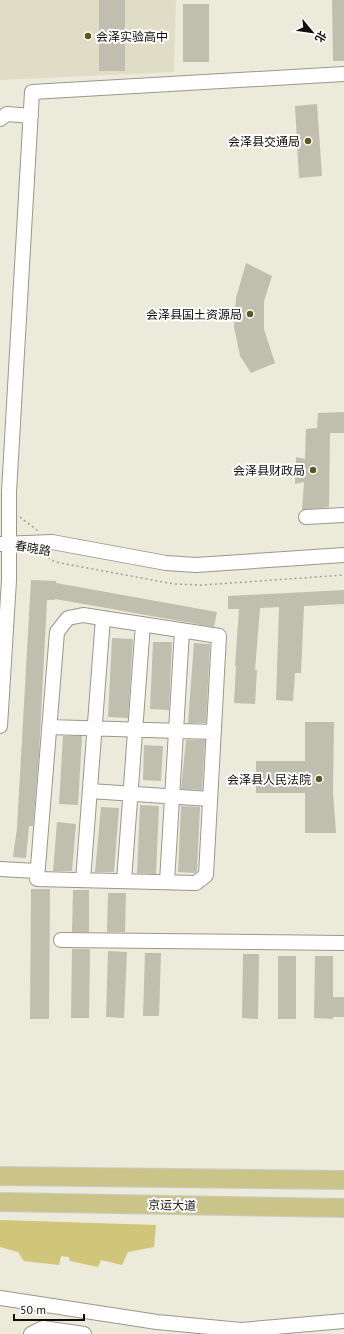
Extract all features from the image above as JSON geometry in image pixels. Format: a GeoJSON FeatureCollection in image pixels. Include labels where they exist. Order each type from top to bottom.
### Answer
{"type":"FeatureCollection","features":[{"type":"Feature","properties":{"kind":"main road"},"geometry":{"type":"LineString","coordinates":[[0,1176],[344,1180]]}},
{"type":"Feature","properties":{"kind":"main road","name":"京运大道"},"geometry":{"type":"LineString","coordinates":[[0,1202],[344,1208]]}},
{"type":"Feature","properties":{"kind":"street"},"geometry":{"type":"LineString","coordinates":[[0,726],[9,580],[5,544],[10,508],[6,443],[32,92],[344,74]]}},
{"type":"Feature","properties":{"kind":"street"},"geometry":{"type":"LineString","coordinates":[[0,119],[7,114],[31,116]]}},
{"type":"Feature","properties":{"kind":"street"},"geometry":{"type":"LineString","coordinates":[[306,517],[344,516]]}},
{"type":"Feature","properties":{"kind":"street","name":"春晓路"},"geometry":{"type":"LineString","coordinates":[[5,544],[52,542],[166,563],[196,565],[344,555]]}},
{"type":"Feature","properties":{"kind":"street","name":"春晓路"},"geometry":{"type":"LineString","coordinates":[[5,544],[164,572],[196,574],[344,565]]}},
{"type":"Feature","properties":{"kind":"street"},"geometry":{"type":"LineString","coordinates":[[83,615],[103,618],[219,636],[206,875],[196,883],[37,879],[57,632],[68,618],[83,615]]}},
{"type":"Feature","properties":{"kind":"street"},"geometry":{"type":"LineString","coordinates":[[83,880],[103,618]]}},
{"type":"Feature","properties":{"kind":"street"},"geometry":{"type":"LineString","coordinates":[[124,881],[143,624]]}},
{"type":"Feature","properties":{"kind":"street"},"geometry":{"type":"LineString","coordinates":[[167,882],[182,630]]}},
{"type":"Feature","properties":{"kind":"street"},"geometry":{"type":"LineString","coordinates":[[49,727],[214,732]]}},
{"type":"Feature","properties":{"kind":"street"},"geometry":{"type":"LineString","coordinates":[[90,791],[210,799]]}},
{"type":"Feature","properties":{"kind":"street"},"geometry":{"type":"LineString","coordinates":[[0,869],[37,871]]}},
{"type":"Feature","properties":{"kind":"street"},"geometry":{"type":"LineString","coordinates":[[61,940],[344,943]]}},
{"type":"Feature","properties":{"kind":"street"},"geometry":{"type":"LineString","coordinates":[[0,1298],[157,1322],[188,1329],[241,1330],[344,1322]]}},
{"type":"Feature","properties":{"kind":"street"},"geometry":{"type":"LineString","coordinates":[[31,1334],[43,1328],[84,1334]]}},
{"type":"Feature","properties":{"kind":"path"},"geometry":{"type":"LineString","coordinates":[[10,508],[41,534]]}},
{"type":"Feature","properties":{"kind":"shaded area","name":"会泽实验高中"},"geometry":{"type":"Polygon","coordinates":[[[0,0],[176,0],[174,72],[0,80],[0,0]]]}},
{"type":"Feature","properties":{"kind":"shaded area"},"geometry":{"type":"Polygon","coordinates":[[[0,1220],[156,1225],[154,1247],[128,1252],[122,1265],[101,1260],[98,1267],[70,1261],[69,1257],[61,1256],[59,1265],[24,1261],[18,1252],[0,1247],[0,1220]]]}},
{"type":"Feature","properties":{"kind":"building"},"geometry":{"type":"Polygon","coordinates":[[[99,0],[125,0],[125,71],[99,71],[99,0]]]}},
{"type":"Feature","properties":{"kind":"building"},"geometry":{"type":"Polygon","coordinates":[[[332,0],[344,0],[344,61],[333,61],[332,0]]]}},
{"type":"Feature","properties":{"kind":"building"},"geometry":{"type":"Polygon","coordinates":[[[183,4],[209,4],[209,62],[183,62],[183,4]]]}},
{"type":"Feature","properties":{"kind":"building","name":"会泽县交通局"},"geometry":{"type":"Polygon","coordinates":[[[317,104],[322,176],[299,178],[295,106],[317,104]]]}},
{"type":"Feature","properties":{"kind":"building","name":"会泽县国土资源局"},"geometry":{"type":"Polygon","coordinates":[[[246,263],[272,276],[264,301],[264,329],[275,363],[251,373],[240,356],[234,327],[236,298],[246,263]]]}},
{"type":"Feature","properties":{"kind":"building","name":"会泽县财政局"},"geometry":{"type":"Polygon","coordinates":[[[344,412],[344,433],[330,433],[329,507],[302,510],[304,482],[295,484],[296,457],[305,459],[306,429],[317,428],[318,413],[344,412]]]}},
{"type":"Feature","properties":{"kind":"building"},"geometry":{"type":"Polygon","coordinates":[[[31,580],[56,581],[56,583],[217,612],[214,627],[55,599],[47,600],[39,754],[33,826],[29,826],[26,858],[13,857],[17,828],[31,580]]]}},
{"type":"Feature","properties":{"kind":"building"},"geometry":{"type":"Polygon","coordinates":[[[344,590],[344,604],[304,606],[301,673],[295,673],[293,701],[276,700],[279,607],[260,608],[255,670],[257,670],[255,704],[234,703],[239,609],[228,609],[228,596],[344,590]]]}},
{"type":"Feature","properties":{"kind":"building"},"geometry":{"type":"Polygon","coordinates":[[[112,638],[133,639],[128,718],[108,717],[112,638]]]}},
{"type":"Feature","properties":{"kind":"building"},"geometry":{"type":"Polygon","coordinates":[[[153,642],[172,642],[169,710],[150,709],[153,642]]]}},
{"type":"Feature","properties":{"kind":"building"},"geometry":{"type":"Polygon","coordinates":[[[194,643],[210,644],[206,723],[188,723],[194,643]]]}},
{"type":"Feature","properties":{"kind":"building","name":"会泽县人民法院"},"geometry":{"type":"Polygon","coordinates":[[[305,722],[334,722],[333,792],[336,833],[305,833],[305,793],[256,793],[256,761],[305,761],[305,722]]]}},
{"type":"Feature","properties":{"kind":"building"},"geometry":{"type":"Polygon","coordinates":[[[63,736],[82,736],[78,805],[59,804],[63,736]]]}},
{"type":"Feature","properties":{"kind":"building"},"geometry":{"type":"Polygon","coordinates":[[[186,740],[205,740],[202,790],[181,789],[186,740]]]}},
{"type":"Feature","properties":{"kind":"building"},"geometry":{"type":"Polygon","coordinates":[[[144,745],[163,746],[161,781],[143,780],[144,745]]]}},
{"type":"Feature","properties":{"kind":"building"},"geometry":{"type":"Polygon","coordinates":[[[140,805],[159,806],[156,874],[137,873],[140,805]]]}},
{"type":"Feature","properties":{"kind":"building"},"geometry":{"type":"Polygon","coordinates":[[[181,806],[200,807],[197,871],[195,873],[178,872],[181,806]]]}},
{"type":"Feature","properties":{"kind":"building"},"geometry":{"type":"Polygon","coordinates":[[[101,807],[119,808],[114,872],[95,872],[101,807]]]}},
{"type":"Feature","properties":{"kind":"building"},"geometry":{"type":"Polygon","coordinates":[[[57,822],[76,824],[72,871],[53,871],[57,822]]]}},
{"type":"Feature","properties":{"kind":"building"},"geometry":{"type":"Polygon","coordinates":[[[31,889],[50,889],[49,1019],[30,1019],[31,889]]]}},
{"type":"Feature","properties":{"kind":"building"},"geometry":{"type":"Polygon","coordinates":[[[73,890],[89,890],[89,932],[72,932],[73,890]]]}},
{"type":"Feature","properties":{"kind":"building"},"geometry":{"type":"Polygon","coordinates":[[[108,893],[126,893],[125,932],[107,932],[108,893]]]}},
{"type":"Feature","properties":{"kind":"building"},"geometry":{"type":"Polygon","coordinates":[[[72,949],[90,950],[89,1018],[71,1018],[72,949]]]}},
{"type":"Feature","properties":{"kind":"building"},"geometry":{"type":"Polygon","coordinates":[[[108,951],[127,952],[124,1018],[106,1017],[108,951]]]}},
{"type":"Feature","properties":{"kind":"building"},"geometry":{"type":"Polygon","coordinates":[[[145,953],[161,953],[159,1016],[143,1016],[145,953]]]}},
{"type":"Feature","properties":{"kind":"building"},"geometry":{"type":"Polygon","coordinates":[[[243,954],[259,954],[258,1019],[242,1018],[243,954]]]}},
{"type":"Feature","properties":{"kind":"building"},"geometry":{"type":"Polygon","coordinates":[[[278,956],[296,956],[296,1019],[278,1019],[278,956]]]}},
{"type":"Feature","properties":{"kind":"building"},"geometry":{"type":"Polygon","coordinates":[[[315,956],[333,956],[333,997],[344,997],[344,1017],[333,1017],[333,1019],[314,1018],[315,956]]]}},
{"type":"Feature","properties":{"kind":"place","name":"会泽实验高中"},"geometry":{"type":"Point","coordinates":[88,36]}},
{"type":"Feature","properties":{"kind":"place","name":"会泽县交通局"},"geometry":{"type":"Point","coordinates":[308,141]}},
{"type":"Feature","properties":{"kind":"place","name":"会泽县国土资源局"},"geometry":{"type":"Point","coordinates":[250,314]}},
{"type":"Feature","properties":{"kind":"place","name":"会泽县财政局"},"geometry":{"type":"Point","coordinates":[313,470]}},
{"type":"Feature","properties":{"kind":"place","name":"会泽县人民法院"},"geometry":{"type":"Point","coordinates":[319,779]}}]}
